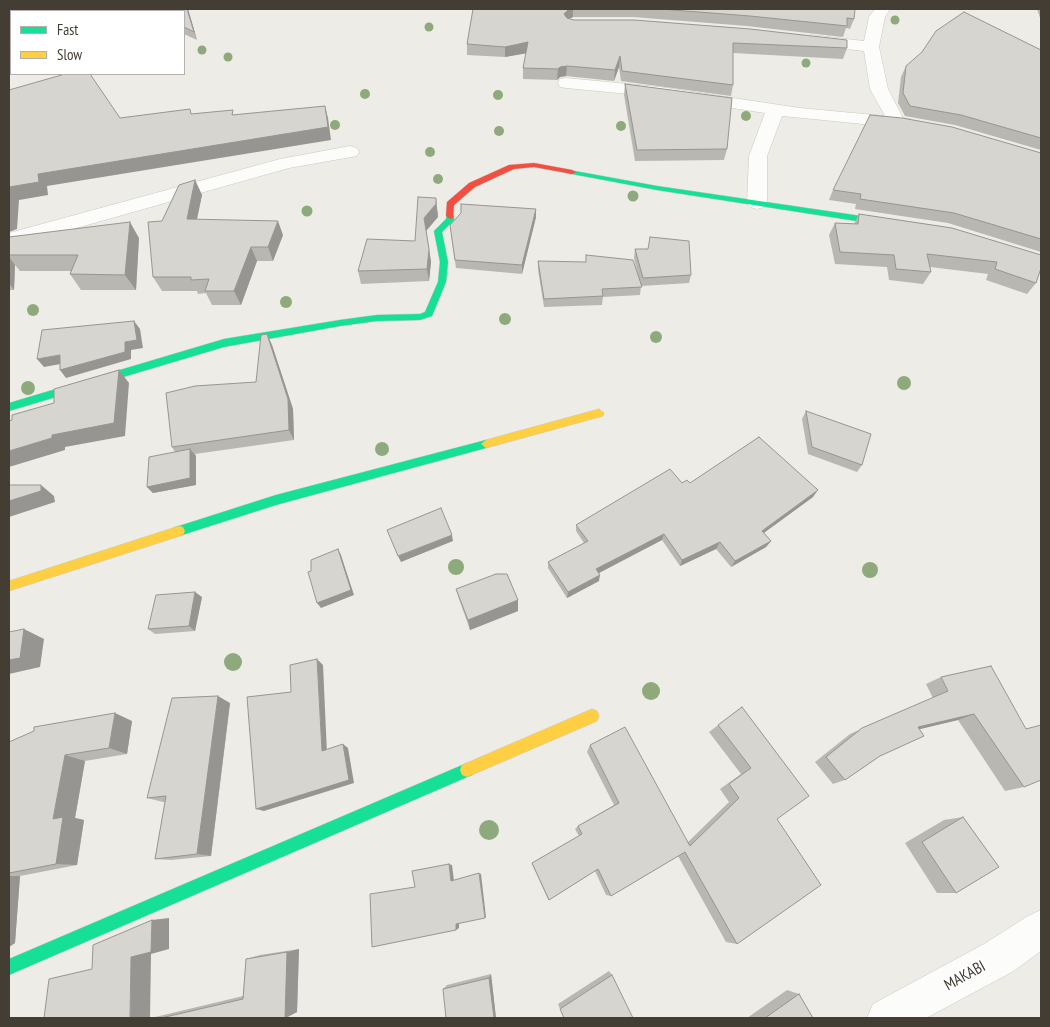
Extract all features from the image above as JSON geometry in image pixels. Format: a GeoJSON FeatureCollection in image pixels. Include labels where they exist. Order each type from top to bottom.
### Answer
{"type":"FeatureCollection","features":[{"type":"Feature","properties":{"kind":"street"},"geometry":{"type":"LineString","coordinates":[[882,9],[870,47],[879,89],[897,122]]}},
{"type":"Feature","properties":{"kind":"street"},"geometry":{"type":"LineString","coordinates":[[794,38],[870,47]]}},
{"type":"Feature","properties":{"kind":"street"},"geometry":{"type":"LineString","coordinates":[[566,82],[660,92],[897,122],[923,127]]}},
{"type":"Feature","properties":{"kind":"street"},"geometry":{"type":"LineString","coordinates":[[757,203],[758,156],[775,108]]}},
{"type":"Feature","properties":{"kind":"street"},"geometry":{"type":"LineString","coordinates":[[9,240],[287,163],[350,152]]}},
{"type":"Feature","properties":{"kind":"street"},"geometry":{"type":"LineString","coordinates":[[9,407],[224,343],[340,323],[377,318],[420,317],[429,314],[442,282],[444,262],[438,231],[450,220],[450,204],[472,185],[512,167],[534,165],[657,188],[910,226]]}},
{"type":"Feature","properties":{"kind":"street"},"geometry":{"type":"LineString","coordinates":[[9,586],[276,500],[599,413]]}},
{"type":"Feature","properties":{"kind":"street"},"geometry":{"type":"LineString","coordinates":[[9,967],[592,716]]}},
{"type":"Feature","properties":{"kind":"street","name":"MAKABI"},"geometry":{"type":"LineString","coordinates":[[887,1018],[998,958],[1041,929]]}},
{"type":"Feature","properties":{"kind":"building"},"geometry":{"type":"Polygon","coordinates":[[[141,9],[187,9],[194,32],[185,28],[185,10],[141,9]]]}},
{"type":"Feature","properties":{"kind":"building"},"geometry":{"type":"Polygon","coordinates":[[[473,9],[569,9],[564,14],[567,18],[574,20],[634,20],[750,29],[847,40],[847,48],[733,43],[733,85],[622,71],[620,56],[615,70],[567,66],[558,69],[523,68],[528,42],[505,47],[467,44],[473,9]]]}},
{"type":"Feature","properties":{"kind":"building"},"geometry":{"type":"Polygon","coordinates":[[[660,9],[855,9],[854,19],[847,18],[847,26],[660,9]]]}},
{"type":"Feature","properties":{"kind":"building"},"geometry":{"type":"Polygon","coordinates":[[[964,12],[1041,50],[1041,138],[961,115],[910,106],[903,93],[906,66],[922,52],[936,31],[964,12]]]}},
{"type":"Feature","properties":{"kind":"building"},"geometry":{"type":"Polygon","coordinates":[[[62,75],[91,75],[120,118],[190,109],[191,114],[233,110],[232,115],[325,106],[328,127],[38,174],[39,182],[9,187],[9,90],[62,75]]]}},
{"type":"Feature","properties":{"kind":"building"},"geometry":{"type":"Polygon","coordinates":[[[625,84],[732,98],[727,149],[637,150],[625,84]]]}},
{"type":"Feature","properties":{"kind":"building"},"geometry":{"type":"Polygon","coordinates":[[[870,115],[902,118],[952,127],[1041,153],[1041,239],[954,213],[860,199],[861,194],[833,190],[870,115]]]}},
{"type":"Feature","properties":{"kind":"building"},"geometry":{"type":"Polygon","coordinates":[[[195,180],[187,219],[278,221],[268,247],[251,247],[234,291],[205,291],[209,279],[191,280],[191,277],[153,277],[148,222],[162,221],[179,185],[195,180]]]}},
{"type":"Feature","properties":{"kind":"building"},"geometry":{"type":"Polygon","coordinates":[[[418,197],[436,198],[436,204],[424,218],[429,249],[427,269],[358,271],[367,239],[415,241],[418,197]]]}},
{"type":"Feature","properties":{"kind":"building"},"geometry":{"type":"Polygon","coordinates":[[[461,204],[536,209],[522,265],[455,260],[450,225],[461,213],[461,204]]]}},
{"type":"Feature","properties":{"kind":"building"},"geometry":{"type":"Polygon","coordinates":[[[859,214],[952,228],[1041,255],[1041,268],[1036,283],[995,269],[997,262],[927,254],[931,272],[896,269],[894,255],[840,252],[835,223],[858,224],[859,214]]]}},
{"type":"Feature","properties":{"kind":"building"},"geometry":{"type":"Polygon","coordinates":[[[130,222],[125,275],[70,274],[78,255],[9,255],[9,237],[130,222]]]}},
{"type":"Feature","properties":{"kind":"building"},"geometry":{"type":"Polygon","coordinates":[[[650,237],[689,241],[691,275],[643,278],[635,249],[648,249],[650,237]]]}},
{"type":"Feature","properties":{"kind":"building"},"geometry":{"type":"Polygon","coordinates":[[[586,255],[633,260],[642,287],[602,289],[603,296],[544,299],[538,261],[586,262],[586,255]]]}},
{"type":"Feature","properties":{"kind":"building"},"geometry":{"type":"Polygon","coordinates":[[[134,321],[137,340],[125,342],[125,352],[60,370],[60,355],[37,359],[42,330],[134,321]]]}},
{"type":"Feature","properties":{"kind":"building"},"geometry":{"type":"Polygon","coordinates":[[[267,334],[288,399],[289,430],[172,447],[166,393],[195,386],[256,382],[261,335],[267,334]]]}},
{"type":"Feature","properties":{"kind":"building"},"geometry":{"type":"Polygon","coordinates":[[[119,370],[114,423],[52,435],[52,438],[9,451],[9,421],[12,420],[12,415],[54,403],[54,389],[119,370]]]}},
{"type":"Feature","properties":{"kind":"building"},"geometry":{"type":"Polygon","coordinates":[[[806,411],[871,434],[862,465],[812,447],[806,411]]]}},
{"type":"Feature","properties":{"kind":"building"},"geometry":{"type":"Polygon","coordinates":[[[759,437],[818,490],[762,531],[771,541],[735,561],[720,542],[682,560],[664,534],[596,569],[600,575],[568,592],[548,562],[588,541],[576,525],[670,469],[682,483],[687,480],[690,483],[759,437]]]}},
{"type":"Feature","properties":{"kind":"building"},"geometry":{"type":"Polygon","coordinates":[[[190,449],[190,478],[147,487],[149,457],[190,449]]]}},
{"type":"Feature","properties":{"kind":"building"},"geometry":{"type":"Polygon","coordinates":[[[9,485],[41,485],[41,491],[9,501],[9,485]]]}},
{"type":"Feature","properties":{"kind":"building"},"geometry":{"type":"Polygon","coordinates":[[[441,508],[452,535],[398,556],[387,530],[441,508]]]}},
{"type":"Feature","properties":{"kind":"building"},"geometry":{"type":"Polygon","coordinates":[[[338,549],[351,590],[317,603],[308,572],[311,571],[311,560],[338,549]]]}},
{"type":"Feature","properties":{"kind":"building"},"geometry":{"type":"Polygon","coordinates":[[[496,574],[507,574],[518,600],[468,620],[456,589],[496,574]]]}},
{"type":"Feature","properties":{"kind":"building"},"geometry":{"type":"Polygon","coordinates":[[[195,592],[189,626],[148,629],[156,595],[195,592]]]}},
{"type":"Feature","properties":{"kind":"building"},"geometry":{"type":"Polygon","coordinates":[[[24,629],[20,658],[9,660],[9,632],[24,629]]]}},
{"type":"Feature","properties":{"kind":"building"},"geometry":{"type":"Polygon","coordinates":[[[317,659],[322,751],[343,744],[349,780],[256,809],[247,697],[291,692],[290,665],[317,659]]]}},
{"type":"Feature","properties":{"kind":"building"},"geometry":{"type":"Polygon","coordinates":[[[991,666],[1026,729],[1041,725],[1041,780],[1024,787],[974,714],[918,727],[924,736],[880,756],[845,780],[826,757],[862,728],[948,691],[941,677],[991,666]]]}},
{"type":"Feature","properties":{"kind":"building"},"geometry":{"type":"Polygon","coordinates":[[[218,696],[197,854],[155,859],[166,796],[147,798],[172,698],[218,696]]]}},
{"type":"Feature","properties":{"kind":"building"},"geometry":{"type":"Polygon","coordinates":[[[742,707],[809,796],[777,819],[821,885],[737,944],[685,852],[611,896],[598,869],[549,900],[532,863],[582,834],[578,826],[619,803],[590,745],[625,727],[690,846],[739,798],[729,784],[751,768],[718,725],[742,707]]]}},
{"type":"Feature","properties":{"kind":"building"},"geometry":{"type":"Polygon","coordinates":[[[115,713],[109,748],[65,755],[53,819],[63,817],[56,864],[9,873],[9,742],[34,731],[34,727],[115,713]]]}},
{"type":"Feature","properties":{"kind":"building"},"geometry":{"type":"Polygon","coordinates":[[[963,817],[999,867],[956,893],[922,842],[963,817]]]}},
{"type":"Feature","properties":{"kind":"building"},"geometry":{"type":"Polygon","coordinates":[[[449,864],[451,881],[479,873],[485,918],[456,924],[456,930],[372,947],[370,894],[415,887],[412,871],[449,864]]]}},
{"type":"Feature","properties":{"kind":"building"},"geometry":{"type":"Polygon","coordinates":[[[152,920],[151,952],[131,957],[130,1018],[44,1018],[49,979],[92,969],[93,945],[152,920]]]}},
{"type":"Feature","properties":{"kind":"building"},"geometry":{"type":"Polygon","coordinates":[[[287,952],[285,1018],[161,1018],[243,999],[246,959],[287,952]]]}},
{"type":"Feature","properties":{"kind":"building"},"geometry":{"type":"Polygon","coordinates":[[[612,975],[633,1018],[564,1018],[560,1009],[612,975]]]}},
{"type":"Feature","properties":{"kind":"building"},"geometry":{"type":"Polygon","coordinates":[[[489,978],[494,1018],[446,1018],[443,989],[489,978]]]}},
{"type":"Feature","properties":{"kind":"building"},"geometry":{"type":"Polygon","coordinates":[[[799,994],[813,1018],[765,1018],[799,994]]]}},
{"type":"Feature","properties":{"kind":"traffic: fast"},"geometry":{"type":"LineString","coordinates":[[572,172],[657,188],[895,224]]}},
{"type":"Feature","properties":{"kind":"traffic: fast"},"geometry":{"type":"LineString","coordinates":[[9,407],[224,343],[340,323],[377,318],[420,317],[429,314],[442,282],[444,262],[438,231],[450,220],[450,216]]}},
{"type":"Feature","properties":{"kind":"traffic: fast"},"geometry":{"type":"LineString","coordinates":[[179,531],[276,500],[486,444]]}},
{"type":"Feature","properties":{"kind":"traffic: fast"},"geometry":{"type":"LineString","coordinates":[[9,967],[467,770]]}},
{"type":"Feature","properties":{"kind":"traffic: slow"},"geometry":{"type":"LineString","coordinates":[[486,444],[599,413]]}},
{"type":"Feature","properties":{"kind":"traffic: slow"},"geometry":{"type":"LineString","coordinates":[[9,586],[179,531]]}},
{"type":"Feature","properties":{"kind":"traffic: slow"},"geometry":{"type":"LineString","coordinates":[[467,770],[592,716]]}},
{"type":"Feature","properties":{"kind":"traffic: jam"},"geometry":{"type":"LineString","coordinates":[[450,216],[450,204],[472,185],[512,167],[534,165],[572,172]]}}]}
